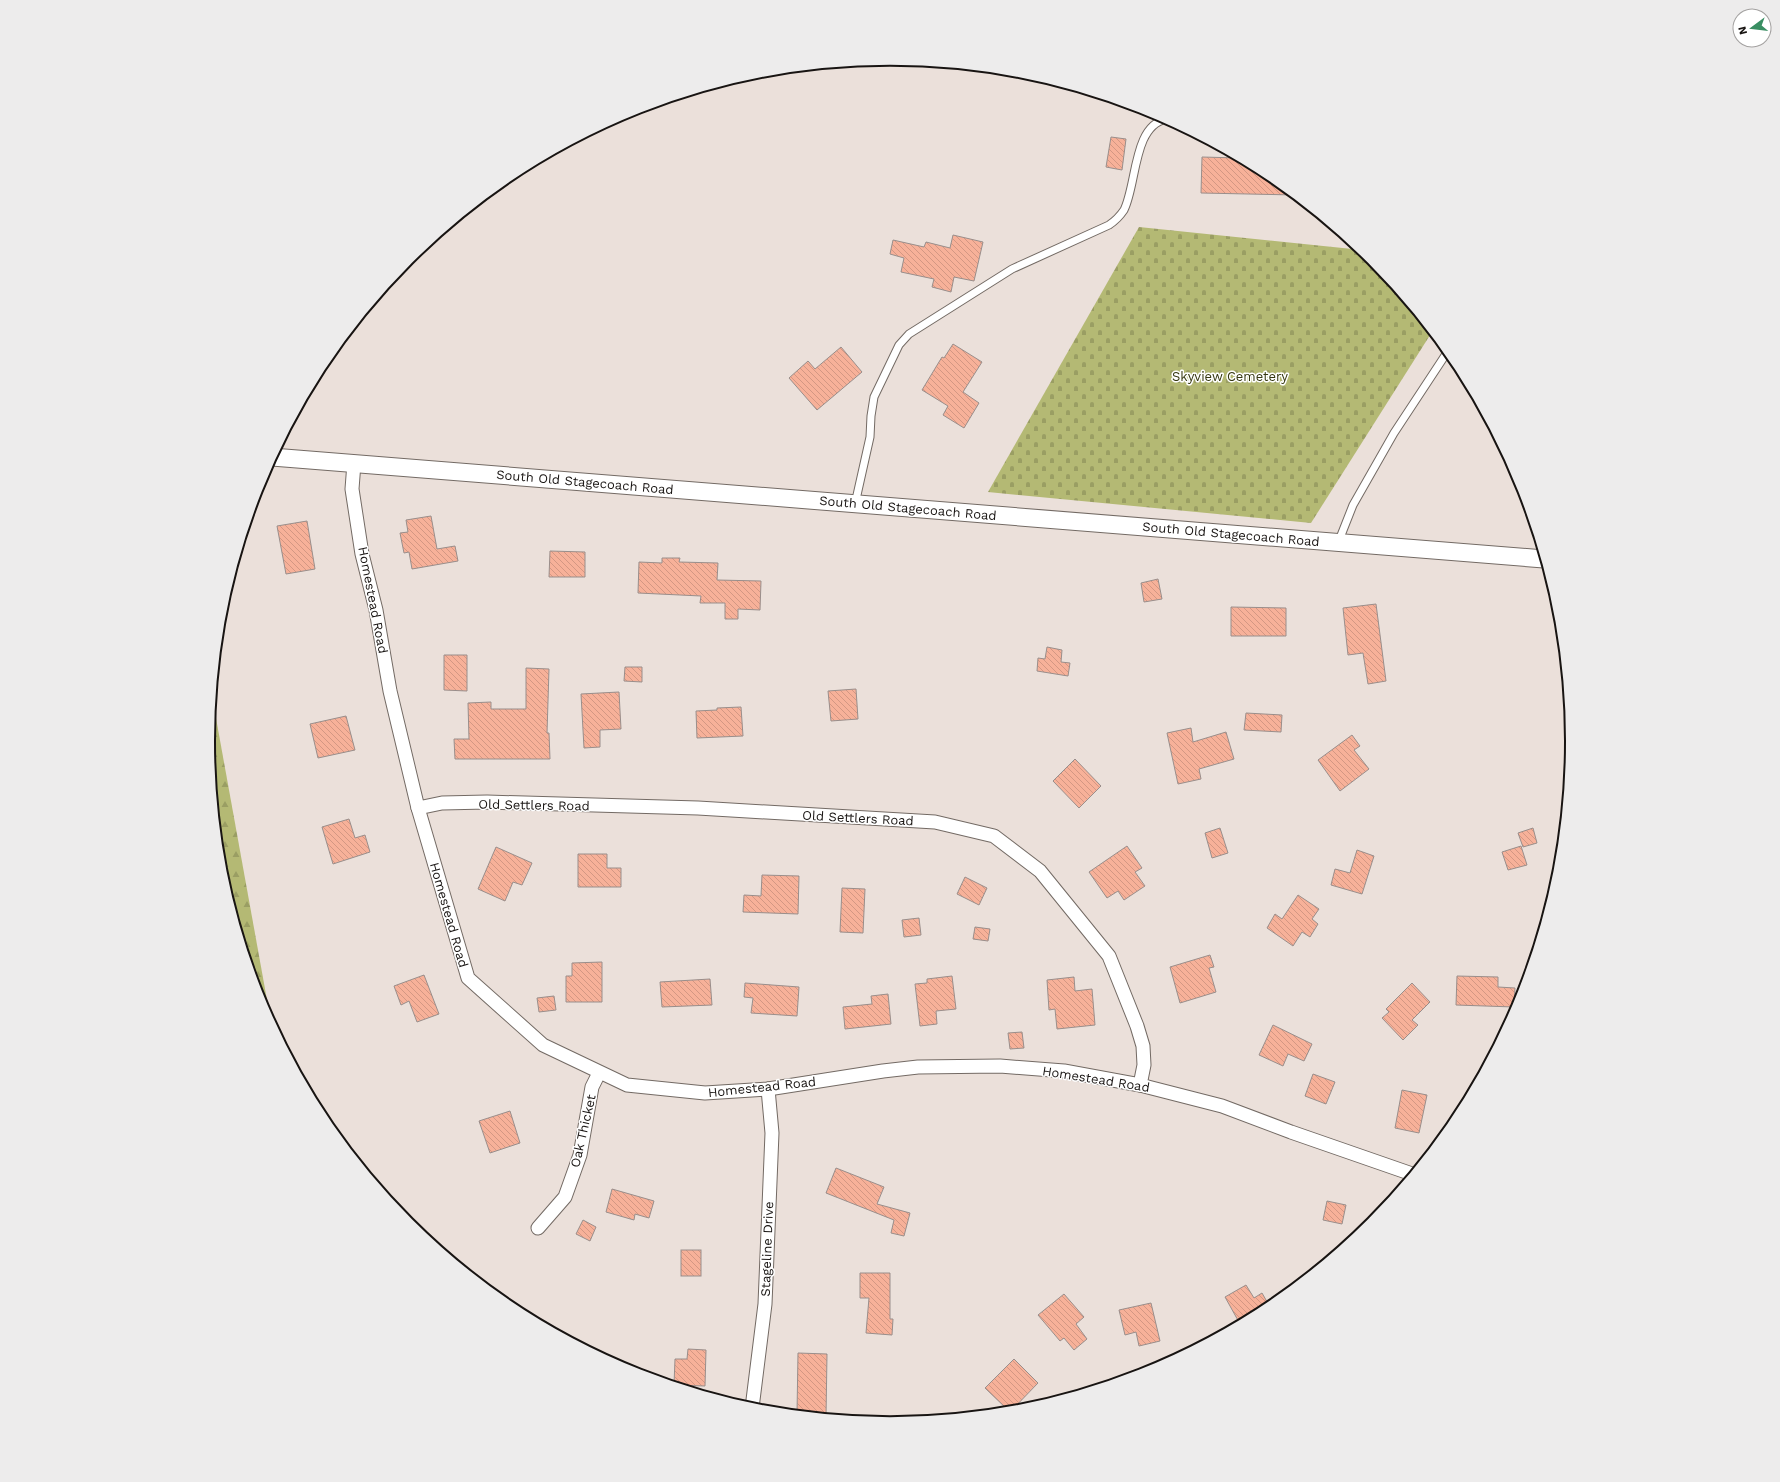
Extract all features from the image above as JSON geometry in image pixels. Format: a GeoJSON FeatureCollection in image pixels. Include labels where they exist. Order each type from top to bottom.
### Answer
{"type":"FeatureCollection","features":[{"type":"Feature","properties":{"kind":"street","name":"South Old Stagecoach Road"},"geometry":{"type":"LineString","coordinates":[[278,457],[1540,559]]}},
{"type":"Feature","properties":{"kind":"street","name":"Homestead Road"},"geometry":{"type":"LineString","coordinates":[[354,463],[352,489],[362,554],[376,610],[390,691],[418,808],[468,978],[543,1045],[599,1073],[627,1085],[705,1093],[768,1089],[918,1067],[1000,1066],[1064,1071],[1140,1084],[1222,1106],[1279,1128],[1408,1173]]}},
{"type":"Feature","properties":{"kind":"street","name":"Old Settlers Road"},"geometry":{"type":"LineString","coordinates":[[418,808],[442,803],[487,802],[698,808],[935,822],[994,836],[1040,871],[1108,956],[1137,1026],[1143,1046],[1144,1066],[1140,1084]]}},
{"type":"Feature","properties":{"kind":"street","name":"Oak Thicket"},"geometry":{"type":"LineString","coordinates":[[538,1228],[565,1197],[580,1155],[592,1087],[599,1073]]}},
{"type":"Feature","properties":{"kind":"street","name":"Stageline Drive"},"geometry":{"type":"LineString","coordinates":[[753,1402],[765,1304],[772,1133],[768,1089]]}},
{"type":"Feature","properties":{"kind":"lane"},"geometry":{"type":"LineString","coordinates":[[855,504],[870,436],[874,397],[899,345],[909,334],[1012,269],[1117,220],[1129,198],[1143,137],[1155,123],[1158,122]]}},
{"type":"Feature","properties":{"kind":"lane"},"geometry":{"type":"LineString","coordinates":[[1338,543],[1353,505],[1394,433],[1444,356]]}},
{"type":"Feature","properties":{"kind":"green space","name":"Skyview Cemetery"},"geometry":{"type":"Polygon","coordinates":[[[1139,227],[1351,249],[1397,296],[1430,335],[1311,523],[988,492],[1139,227]]]}},
{"type":"Feature","properties":{"kind":"green space"},"geometry":{"type":"Polygon","coordinates":[[[216,716],[267,1002],[251,958],[238,916],[228,873],[216,785],[216,716]]]}},
{"type":"Feature","properties":{"kind":"building"},"geometry":{"type":"Polygon","coordinates":[[[1111,137],[1126,139],[1122,170],[1106,167],[1111,137]]]}},
{"type":"Feature","properties":{"kind":"building"},"geometry":{"type":"Polygon","coordinates":[[[1202,157],[1231,158],[1286,195],[1201,193],[1202,157]]]}},
{"type":"Feature","properties":{"kind":"building"},"geometry":{"type":"Polygon","coordinates":[[[953,235],[983,242],[974,281],[954,277],[951,292],[932,287],[934,279],[901,272],[904,258],[890,254],[893,240],[924,247],[926,242],[950,248],[953,235]]]}},
{"type":"Feature","properties":{"kind":"building"},"geometry":{"type":"Polygon","coordinates":[[[953,344],[982,362],[963,392],[979,403],[964,428],[943,415],[948,406],[922,390],[942,357],[944,358],[953,344]]]}},
{"type":"Feature","properties":{"kind":"building"},"geometry":{"type":"Polygon","coordinates":[[[841,347],[862,372],[817,410],[789,378],[808,361],[815,369],[841,347]]]}},
{"type":"Feature","properties":{"kind":"building"},"geometry":{"type":"Polygon","coordinates":[[[431,516],[437,549],[455,546],[458,561],[412,569],[409,552],[404,553],[400,533],[408,532],[406,520],[431,516]]]}},
{"type":"Feature","properties":{"kind":"building"},"geometry":{"type":"Polygon","coordinates":[[[307,521],[315,569],[286,574],[277,526],[307,521]]]}},
{"type":"Feature","properties":{"kind":"building"},"geometry":{"type":"Polygon","coordinates":[[[550,551],[585,552],[585,577],[549,577],[550,551]]]}},
{"type":"Feature","properties":{"kind":"building"},"geometry":{"type":"Polygon","coordinates":[[[662,558],[680,558],[679,562],[718,563],[717,580],[761,581],[760,610],[738,609],[738,619],[725,619],[725,603],[700,603],[701,596],[638,593],[639,562],[662,563],[662,558]]]}},
{"type":"Feature","properties":{"kind":"building"},"geometry":{"type":"Polygon","coordinates":[[[1158,579],[1162,599],[1144,602],[1141,583],[1158,579]]]}},
{"type":"Feature","properties":{"kind":"building"},"geometry":{"type":"Polygon","coordinates":[[[1376,604],[1386,681],[1368,684],[1363,653],[1348,655],[1343,608],[1376,604]]]}},
{"type":"Feature","properties":{"kind":"building"},"geometry":{"type":"Polygon","coordinates":[[[1231,607],[1286,608],[1286,636],[1231,636],[1231,607]]]}},
{"type":"Feature","properties":{"kind":"building"},"geometry":{"type":"Polygon","coordinates":[[[1047,647],[1062,650],[1061,662],[1070,663],[1068,676],[1037,671],[1038,658],[1045,659],[1047,647]]]}},
{"type":"Feature","properties":{"kind":"building"},"geometry":{"type":"Polygon","coordinates":[[[444,655],[467,655],[467,691],[444,690],[444,655]]]}},
{"type":"Feature","properties":{"kind":"building"},"geometry":{"type":"Polygon","coordinates":[[[625,667],[642,667],[642,682],[624,681],[625,667]]]}},
{"type":"Feature","properties":{"kind":"building"},"geometry":{"type":"Polygon","coordinates":[[[526,668],[549,669],[547,733],[549,733],[550,759],[455,759],[454,739],[469,739],[468,703],[491,702],[491,709],[526,709],[526,668]]]}},
{"type":"Feature","properties":{"kind":"building"},"geometry":{"type":"Polygon","coordinates":[[[856,689],[858,719],[831,721],[828,691],[856,689]]]}},
{"type":"Feature","properties":{"kind":"building"},"geometry":{"type":"Polygon","coordinates":[[[619,692],[621,729],[600,730],[600,747],[584,748],[581,694],[619,692]]]}},
{"type":"Feature","properties":{"kind":"building"},"geometry":{"type":"Polygon","coordinates":[[[741,707],[743,736],[697,738],[696,711],[741,707]]]}},
{"type":"Feature","properties":{"kind":"building"},"geometry":{"type":"Polygon","coordinates":[[[1246,713],[1282,715],[1281,732],[1244,730],[1246,713]]]}},
{"type":"Feature","properties":{"kind":"building"},"geometry":{"type":"Polygon","coordinates":[[[346,716],[355,750],[318,758],[310,724],[346,716]]]}},
{"type":"Feature","properties":{"kind":"building"},"geometry":{"type":"Polygon","coordinates":[[[1191,728],[1193,742],[1226,732],[1234,759],[1199,769],[1201,779],[1178,784],[1167,733],[1191,728]]]}},
{"type":"Feature","properties":{"kind":"building"},"geometry":{"type":"Polygon","coordinates":[[[1352,735],[1360,746],[1354,750],[1369,769],[1340,791],[1318,760],[1352,735]]]}},
{"type":"Feature","properties":{"kind":"building"},"geometry":{"type":"Polygon","coordinates":[[[1075,759],[1101,786],[1079,808],[1053,781],[1075,759]]]}},
{"type":"Feature","properties":{"kind":"building"},"geometry":{"type":"Polygon","coordinates":[[[349,819],[355,838],[365,835],[370,852],[333,864],[322,827],[349,819]]]}},
{"type":"Feature","properties":{"kind":"building"},"geometry":{"type":"Polygon","coordinates":[[[1220,828],[1228,853],[1212,858],[1205,833],[1220,828]]]}},
{"type":"Feature","properties":{"kind":"building"},"geometry":{"type":"Polygon","coordinates":[[[1533,828],[1537,843],[1523,847],[1518,833],[1533,828]]]}},
{"type":"Feature","properties":{"kind":"building"},"geometry":{"type":"Polygon","coordinates":[[[1127,846],[1142,868],[1135,872],[1145,886],[1124,900],[1118,891],[1107,898],[1089,872],[1127,846]]]}},
{"type":"Feature","properties":{"kind":"building"},"geometry":{"type":"Polygon","coordinates":[[[1521,846],[1527,865],[1508,870],[1502,852],[1521,846]]]}},
{"type":"Feature","properties":{"kind":"building"},"geometry":{"type":"Polygon","coordinates":[[[496,847],[532,863],[522,885],[513,882],[505,901],[478,889],[496,847]]]}},
{"type":"Feature","properties":{"kind":"building"},"geometry":{"type":"Polygon","coordinates":[[[1357,850],[1374,856],[1362,894],[1331,885],[1335,869],[1350,873],[1357,850]]]}},
{"type":"Feature","properties":{"kind":"building"},"geometry":{"type":"Polygon","coordinates":[[[578,854],[607,854],[607,868],[621,868],[621,887],[578,887],[578,854]]]}},
{"type":"Feature","properties":{"kind":"building"},"geometry":{"type":"Polygon","coordinates":[[[762,875],[799,876],[798,914],[743,912],[744,895],[761,896],[762,875]]]}},
{"type":"Feature","properties":{"kind":"building"},"geometry":{"type":"Polygon","coordinates":[[[965,877],[987,888],[979,905],[957,894],[965,877]]]}},
{"type":"Feature","properties":{"kind":"building"},"geometry":{"type":"Polygon","coordinates":[[[842,888],[865,889],[863,933],[840,932],[842,888]]]}},
{"type":"Feature","properties":{"kind":"building"},"geometry":{"type":"Polygon","coordinates":[[[1298,895],[1319,909],[1312,919],[1318,924],[1310,937],[1302,932],[1293,946],[1267,928],[1275,914],[1282,919],[1298,895]]]}},
{"type":"Feature","properties":{"kind":"building"},"geometry":{"type":"Polygon","coordinates":[[[919,918],[921,935],[904,937],[902,920],[919,918]]]}},
{"type":"Feature","properties":{"kind":"building"},"geometry":{"type":"Polygon","coordinates":[[[975,927],[990,929],[988,941],[973,939],[975,927]]]}},
{"type":"Feature","properties":{"kind":"building"},"geometry":{"type":"Polygon","coordinates":[[[1210,955],[1214,967],[1209,968],[1216,992],[1180,1003],[1170,967],[1210,955]]]}},
{"type":"Feature","properties":{"kind":"building"},"geometry":{"type":"Polygon","coordinates":[[[602,962],[602,1002],[566,1002],[566,976],[572,976],[572,963],[602,962]]]}},
{"type":"Feature","properties":{"kind":"building"},"geometry":{"type":"Polygon","coordinates":[[[424,975],[439,1014],[417,1022],[409,1001],[401,1005],[394,986],[424,975]]]}},
{"type":"Feature","properties":{"kind":"building"},"geometry":{"type":"Polygon","coordinates":[[[952,976],[956,1009],[936,1011],[937,1024],[920,1026],[915,984],[927,983],[927,979],[952,976]]]}},
{"type":"Feature","properties":{"kind":"building"},"geometry":{"type":"Polygon","coordinates":[[[1457,976],[1498,977],[1498,987],[1515,988],[1514,998],[1510,1007],[1456,1005],[1457,976]]]}},
{"type":"Feature","properties":{"kind":"building"},"geometry":{"type":"Polygon","coordinates":[[[1074,977],[1075,991],[1092,989],[1095,1025],[1057,1029],[1055,1009],[1049,1010],[1047,980],[1074,977]]]}},
{"type":"Feature","properties":{"kind":"building"},"geometry":{"type":"Polygon","coordinates":[[[710,979],[712,1005],[662,1007],[660,982],[710,979]]]}},
{"type":"Feature","properties":{"kind":"building"},"geometry":{"type":"Polygon","coordinates":[[[745,983],[799,987],[797,1016],[751,1013],[753,998],[744,997],[745,983]]]}},
{"type":"Feature","properties":{"kind":"building"},"geometry":{"type":"Polygon","coordinates":[[[1412,983],[1430,1002],[1412,1020],[1418,1025],[1403,1040],[1382,1018],[1389,1012],[1386,1009],[1412,983]]]}},
{"type":"Feature","properties":{"kind":"building"},"geometry":{"type":"Polygon","coordinates":[[[888,994],[891,1024],[845,1029],[843,1007],[872,1004],[871,996],[888,994]]]}},
{"type":"Feature","properties":{"kind":"building"},"geometry":{"type":"Polygon","coordinates":[[[554,996],[556,1010],[539,1012],[537,998],[554,996]]]}},
{"type":"Feature","properties":{"kind":"building"},"geometry":{"type":"Polygon","coordinates":[[[1273,1025],[1312,1044],[1304,1061],[1288,1054],[1283,1066],[1259,1055],[1273,1025]]]}},
{"type":"Feature","properties":{"kind":"building"},"geometry":{"type":"Polygon","coordinates":[[[1022,1032],[1024,1048],[1010,1049],[1008,1033],[1022,1032]]]}},
{"type":"Feature","properties":{"kind":"building"},"geometry":{"type":"Polygon","coordinates":[[[1313,1074],[1335,1082],[1326,1104],[1305,1096],[1313,1074]]]}},
{"type":"Feature","properties":{"kind":"building"},"geometry":{"type":"Polygon","coordinates":[[[1402,1090],[1427,1095],[1419,1133],[1395,1128],[1402,1090]]]}},
{"type":"Feature","properties":{"kind":"building"},"geometry":{"type":"Polygon","coordinates":[[[510,1111],[520,1143],[490,1153],[479,1121],[510,1111]]]}},
{"type":"Feature","properties":{"kind":"building"},"geometry":{"type":"Polygon","coordinates":[[[836,1168],[884,1187],[877,1204],[910,1213],[904,1236],[891,1233],[894,1220],[826,1193],[836,1168]]]}},
{"type":"Feature","properties":{"kind":"building"},"geometry":{"type":"Polygon","coordinates":[[[612,1189],[654,1201],[649,1218],[635,1214],[634,1220],[606,1212],[612,1189]]]}},
{"type":"Feature","properties":{"kind":"building"},"geometry":{"type":"Polygon","coordinates":[[[1327,1201],[1346,1205],[1342,1224],[1323,1220],[1327,1201]]]}},
{"type":"Feature","properties":{"kind":"building"},"geometry":{"type":"Polygon","coordinates":[[[583,1220],[596,1227],[590,1241],[576,1234],[583,1220]]]}},
{"type":"Feature","properties":{"kind":"building"},"geometry":{"type":"Polygon","coordinates":[[[681,1250],[701,1250],[701,1276],[681,1276],[681,1250]]]}},
{"type":"Feature","properties":{"kind":"building"},"geometry":{"type":"Polygon","coordinates":[[[860,1273],[890,1273],[890,1319],[893,1319],[892,1335],[866,1333],[869,1298],[860,1298],[860,1273]]]}},
{"type":"Feature","properties":{"kind":"building"},"geometry":{"type":"Polygon","coordinates":[[[1246,1285],[1254,1298],[1262,1293],[1267,1301],[1237,1319],[1225,1297],[1246,1285]]]}},
{"type":"Feature","properties":{"kind":"building"},"geometry":{"type":"Polygon","coordinates":[[[1064,1294],[1084,1317],[1076,1324],[1087,1339],[1074,1350],[1064,1338],[1060,1341],[1038,1315],[1064,1294]]]}},
{"type":"Feature","properties":{"kind":"building"},"geometry":{"type":"Polygon","coordinates":[[[1151,1303],[1160,1341],[1139,1346],[1136,1332],[1125,1335],[1119,1310],[1151,1303]]]}},
{"type":"Feature","properties":{"kind":"building"},"geometry":{"type":"Polygon","coordinates":[[[688,1349],[706,1350],[705,1386],[691,1386],[674,1380],[675,1359],[687,1359],[688,1349]]]}},
{"type":"Feature","properties":{"kind":"building"},"geometry":{"type":"Polygon","coordinates":[[[798,1353],[827,1354],[826,1413],[797,1409],[798,1353]]]}},
{"type":"Feature","properties":{"kind":"building"},"geometry":{"type":"Polygon","coordinates":[[[1014,1359],[1038,1383],[1018,1404],[1004,1406],[985,1388],[1014,1359]]]}}]}
